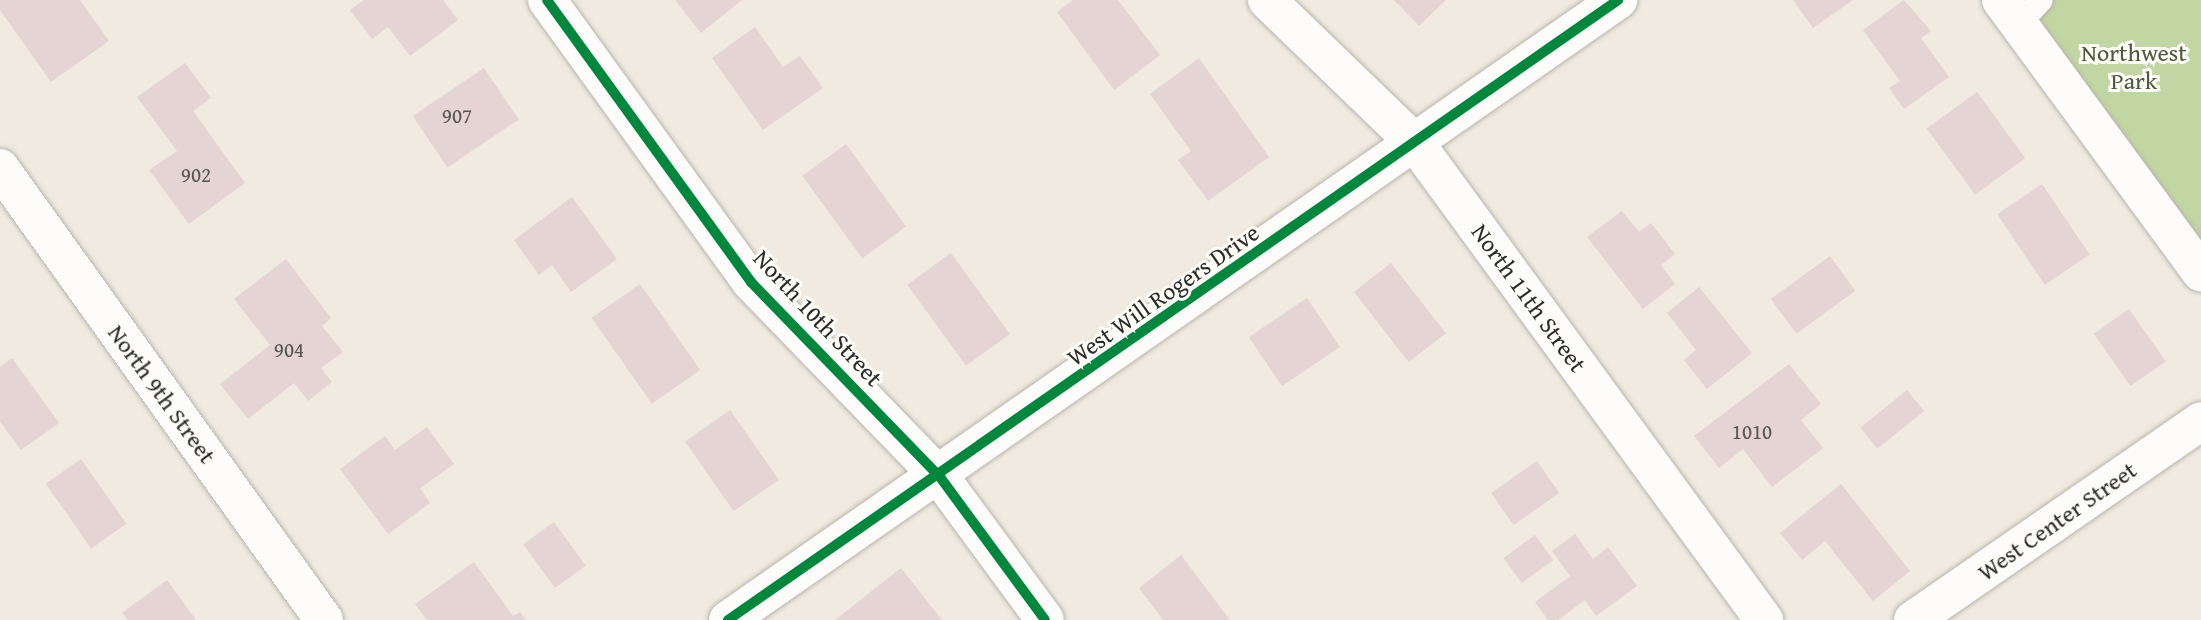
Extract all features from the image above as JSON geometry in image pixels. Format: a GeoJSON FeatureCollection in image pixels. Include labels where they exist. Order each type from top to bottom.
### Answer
{"type":"FeatureCollection","features":[{"type":"Feature","properties":{"kind":"street","name":"North 10th Street"},"geometry":{"type":"LineString","coordinates":[[547,0],[751,282],[940,477],[1045,620]]}},
{"type":"Feature","properties":{"kind":"street","name":"North 11th Street"},"geometry":{"type":"LineString","coordinates":[[1267,0],[1416,144],[1764,620]]}},
{"type":"Feature","properties":{"kind":"street","name":"West Will Rogers Drive"},"geometry":{"type":"LineString","coordinates":[[728,620],[940,477],[1618,0]]}},
{"type":"Feature","properties":{"kind":"street"},"geometry":{"type":"LineString","coordinates":[[2019,8],[2201,272]]}},
{"type":"Feature","properties":{"kind":"street","name":"North 9th Street"},"geometry":{"type":"LineString","coordinates":[[0,168],[324,620]]}},
{"type":"Feature","properties":{"kind":"street","name":"West Center Street"},"geometry":{"type":"LineString","coordinates":[[1913,620],[2201,421]]}},
{"type":"Feature","properties":{"kind":"green space","name":"Northwest Park"},"geometry":{"type":"Polygon","coordinates":[[[2001,0],[2201,0],[2201,272],[2001,0]]]}},
{"type":"Feature","properties":{"kind":"building"},"geometry":{"type":"Polygon","coordinates":[[[0,0],[80,0],[109,41],[51,82],[0,10],[0,0]]]}},
{"type":"Feature","properties":{"kind":"building"},"geometry":{"type":"Polygon","coordinates":[[[364,0],[443,0],[458,20],[410,56],[388,27],[372,39],[350,10],[364,0]]]}},
{"type":"Feature","properties":{"kind":"building"},"geometry":{"type":"Polygon","coordinates":[[[675,0],[742,0],[701,33],[675,0]]]}},
{"type":"Feature","properties":{"kind":"building"},"geometry":{"type":"Polygon","coordinates":[[[1073,0],[1118,0],[1160,55],[1114,90],[1057,12],[1073,0]]]}},
{"type":"Feature","properties":{"kind":"building"},"geometry":{"type":"Polygon","coordinates":[[[1394,0],[1446,0],[1419,26],[1394,0]]]}},
{"type":"Feature","properties":{"kind":"building"},"geometry":{"type":"Polygon","coordinates":[[[1793,0],[1853,0],[1813,28],[1793,0]]]}},
{"type":"Feature","properties":{"kind":"building"},"geometry":{"type":"Polygon","coordinates":[[[1904,0],[1931,31],[1921,38],[1949,77],[1904,109],[1889,88],[1900,81],[1863,30],[1904,0]]]}},
{"type":"Feature","properties":{"kind":"building"},"geometry":{"type":"Polygon","coordinates":[[[755,27],[783,67],[800,56],[823,88],[763,130],[712,58],[755,27]]]}},
{"type":"Feature","properties":{"kind":"building"},"geometry":{"type":"Polygon","coordinates":[[[1199,58],[1269,157],[1208,201],[1178,160],[1191,151],[1150,94],[1199,58]]]}},
{"type":"Feature","properties":{"kind":"building"},"geometry":{"type":"Polygon","coordinates":[[[185,63],[211,98],[193,111],[245,183],[189,224],[149,170],[177,151],[137,97],[185,63]]]}},
{"type":"Feature","properties":{"kind":"building"},"geometry":{"type":"Polygon","coordinates":[[[484,68],[519,119],[447,167],[413,116],[484,68]]]}},
{"type":"Feature","properties":{"kind":"building"},"geometry":{"type":"Polygon","coordinates":[[[1977,92],[2025,158],[1975,195],[1927,128],[1977,92]]]}},
{"type":"Feature","properties":{"kind":"building"},"geometry":{"type":"Polygon","coordinates":[[[846,144],[906,227],[862,258],[802,176],[846,144]]]}},
{"type":"Feature","properties":{"kind":"building"},"geometry":{"type":"Polygon","coordinates":[[[2042,184],[2090,254],[2045,285],[1997,214],[2042,184]]]}},
{"type":"Feature","properties":{"kind":"building"},"geometry":{"type":"Polygon","coordinates":[[[572,197],[617,259],[571,292],[552,265],[539,275],[514,240],[572,197]]]}},
{"type":"Feature","properties":{"kind":"building"},"geometry":{"type":"Polygon","coordinates":[[[1622,211],[1639,232],[1651,223],[1675,254],[1661,265],[1675,284],[1643,309],[1587,237],[1622,211]]]}},
{"type":"Feature","properties":{"kind":"building"},"geometry":{"type":"Polygon","coordinates":[[[951,253],[1010,334],[966,366],[907,285],[951,253]]]}},
{"type":"Feature","properties":{"kind":"building"},"geometry":{"type":"Polygon","coordinates":[[[1830,256],[1855,291],[1796,334],[1771,299],[1830,256]]]}},
{"type":"Feature","properties":{"kind":"building"},"geometry":{"type":"Polygon","coordinates":[[[286,259],[331,318],[322,326],[343,352],[321,368],[332,382],[308,401],[294,383],[248,419],[220,384],[270,345],[234,299],[286,259]]]}},
{"type":"Feature","properties":{"kind":"building"},"geometry":{"type":"Polygon","coordinates":[[[1391,263],[1446,333],[1409,362],[1354,292],[1391,263]]]}},
{"type":"Feature","properties":{"kind":"building"},"geometry":{"type":"Polygon","coordinates":[[[640,284],[700,370],[652,404],[592,318],[640,284]]]}},
{"type":"Feature","properties":{"kind":"building"},"geometry":{"type":"Polygon","coordinates":[[[1699,287],[1752,353],[1707,389],[1684,360],[1696,350],[1667,313],[1699,287]]]}},
{"type":"Feature","properties":{"kind":"building"},"geometry":{"type":"Polygon","coordinates":[[[1307,298],[1340,347],[1282,386],[1249,337],[1307,298]]]}},
{"type":"Feature","properties":{"kind":"building"},"geometry":{"type":"Polygon","coordinates":[[[2129,309],[2166,361],[2130,386],[2094,334],[2129,309]]]}},
{"type":"Feature","properties":{"kind":"building"},"geometry":{"type":"Polygon","coordinates":[[[12,358],[59,423],[21,450],[0,422],[0,367],[12,358]]]}},
{"type":"Feature","properties":{"kind":"building"},"geometry":{"type":"Polygon","coordinates":[[[1789,364],[1821,404],[1801,420],[1823,448],[1772,487],[1743,449],[1719,468],[1694,436],[1789,364]]]}},
{"type":"Feature","properties":{"kind":"building"},"geometry":{"type":"Polygon","coordinates":[[[1907,390],[1924,411],[1877,449],[1860,428],[1907,390]]]}},
{"type":"Feature","properties":{"kind":"building"},"geometry":{"type":"Polygon","coordinates":[[[730,410],[779,480],[734,511],[685,442],[730,410]]]}},
{"type":"Feature","properties":{"kind":"building"},"geometry":{"type":"Polygon","coordinates":[[[427,427],[454,464],[420,488],[430,503],[388,534],[340,469],[385,436],[395,450],[427,427]]]}},
{"type":"Feature","properties":{"kind":"building"},"geometry":{"type":"Polygon","coordinates":[[[81,459],[126,524],[91,548],[46,484],[81,459]]]}},
{"type":"Feature","properties":{"kind":"building"},"geometry":{"type":"Polygon","coordinates":[[[1537,461],[1559,493],[1513,525],[1491,493],[1537,461]]]}},
{"type":"Feature","properties":{"kind":"building"},"geometry":{"type":"Polygon","coordinates":[[[1841,484],[1910,571],[1873,601],[1825,541],[1802,560],[1780,533],[1841,484]]]}},
{"type":"Feature","properties":{"kind":"building"},"geometry":{"type":"Polygon","coordinates":[[[554,522],[586,566],[555,588],[523,544],[554,522]]]}},
{"type":"Feature","properties":{"kind":"building"},"geometry":{"type":"Polygon","coordinates":[[[1575,534],[1593,559],[1608,547],[1637,586],[1596,616],[1585,600],[1558,620],[1548,620],[1535,602],[1570,576],[1552,551],[1575,534]]]}},
{"type":"Feature","properties":{"kind":"building"},"geometry":{"type":"Polygon","coordinates":[[[1535,535],[1553,560],[1522,583],[1503,558],[1535,535]]]}},
{"type":"Feature","properties":{"kind":"building"},"geometry":{"type":"Polygon","coordinates":[[[1181,555],[1230,620],[1163,620],[1139,588],[1181,555]]]}},
{"type":"Feature","properties":{"kind":"building"},"geometry":{"type":"Polygon","coordinates":[[[474,562],[513,616],[520,612],[526,620],[427,620],[415,604],[474,562]]]}},
{"type":"Feature","properties":{"kind":"building"},"geometry":{"type":"Polygon","coordinates":[[[901,568],[942,620],[835,620],[901,568]]]}},
{"type":"Feature","properties":{"kind":"building"},"geometry":{"type":"Polygon","coordinates":[[[167,580],[196,620],[128,620],[122,613],[167,580]]]}},
{"type":"Feature","properties":{"kind":"cycle path"},"geometry":{"type":"LineString","coordinates":[[547,0],[751,282],[940,477],[1045,620]]}},
{"type":"Feature","properties":{"kind":"cycle path"},"geometry":{"type":"LineString","coordinates":[[728,620],[1618,0]]}}]}
